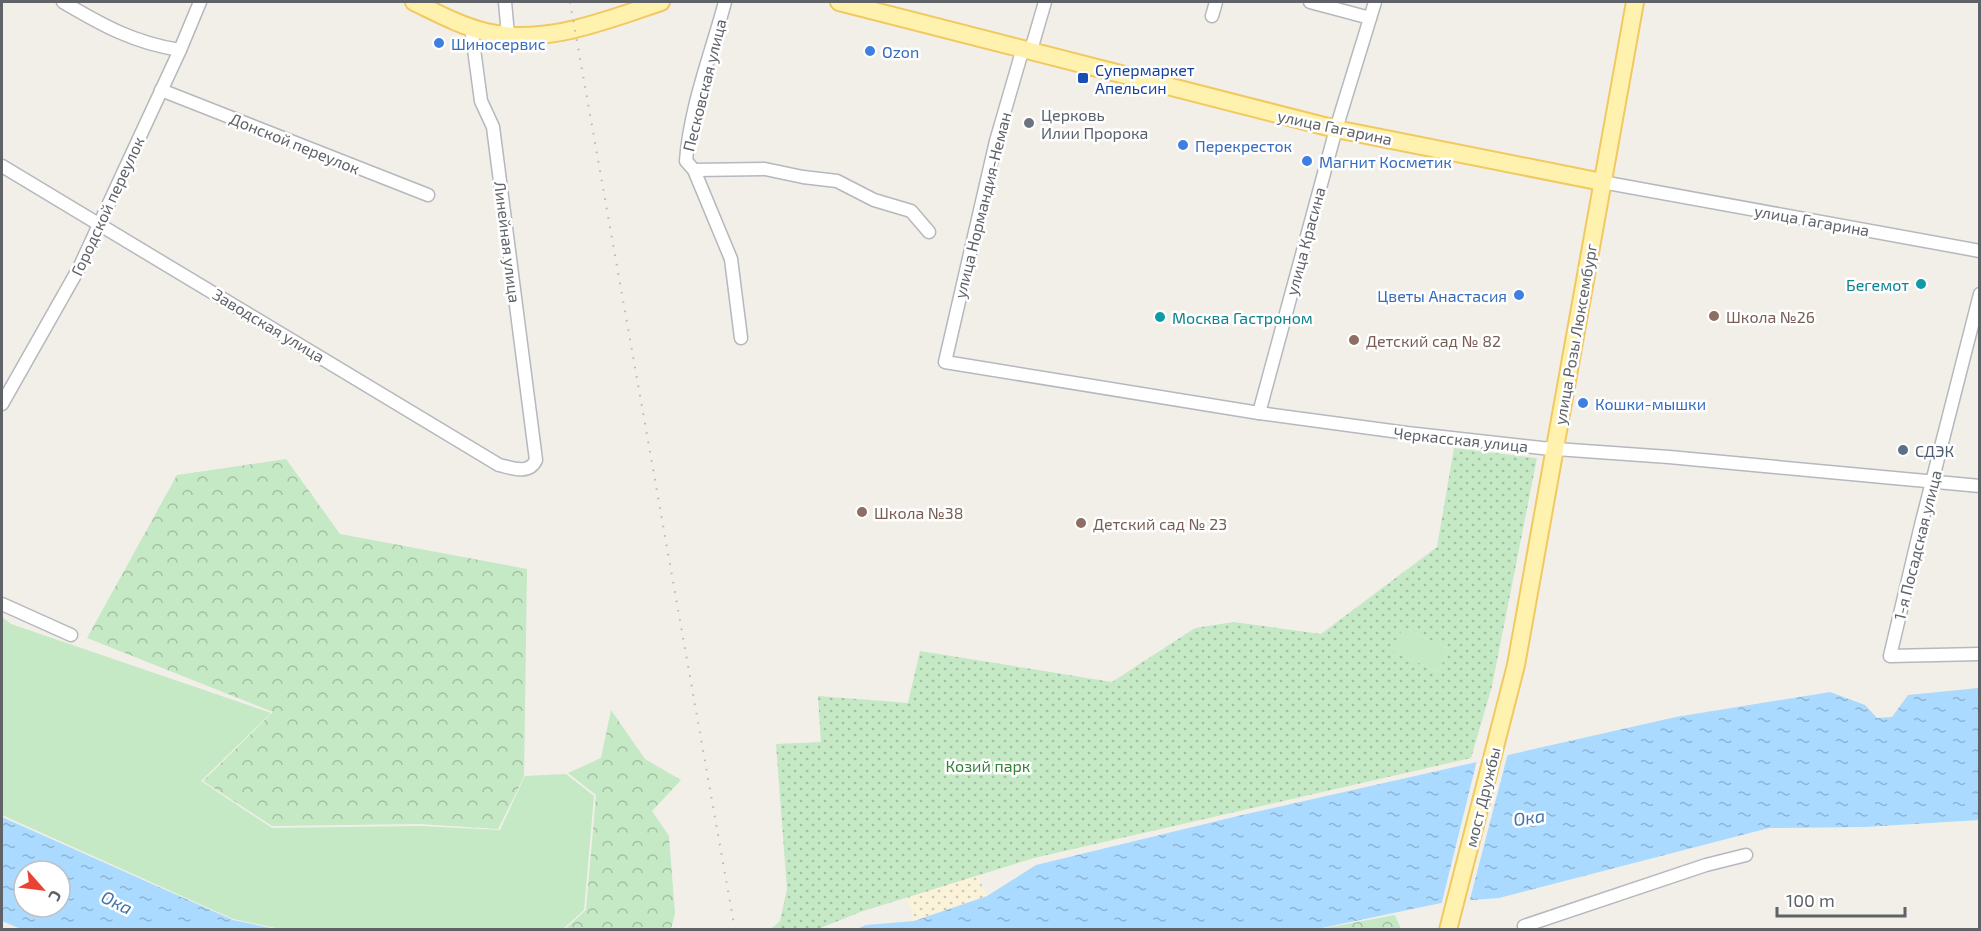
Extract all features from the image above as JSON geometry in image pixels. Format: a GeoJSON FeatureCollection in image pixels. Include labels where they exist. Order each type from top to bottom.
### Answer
{"type":"FeatureCollection","features":[{"type":"Feature","properties":{"kind":"main road"},"geometry":{"type":"LineString","coordinates":[[414,2],[489,33],[530,36],[566,31],[661,2]]}},
{"type":"Feature","properties":{"kind":"main road","name":"улица Гагарина"},"geometry":{"type":"LineString","coordinates":[[839,2],[1336,129],[1602,182]]}},
{"type":"Feature","properties":{"kind":"main road","name":"улица Розы Люксембург"},"geometry":{"type":"LineString","coordinates":[[1516,666],[1635,2]]}},
{"type":"Feature","properties":{"kind":"main road","name":"мост Дружбы"},"geometry":{"type":"LineString","coordinates":[[1448,930],[1516,666]]}},
{"type":"Feature","properties":{"kind":"street"},"geometry":{"type":"LineString","coordinates":[[63,2],[134,39],[180,50]]}},
{"type":"Feature","properties":{"kind":"street","name":"Городской переулок"},"geometry":{"type":"LineString","coordinates":[[2,404],[79,268],[200,2]]}},
{"type":"Feature","properties":{"kind":"street"},"geometry":{"type":"LineString","coordinates":[[505,2],[508,35]]}},
{"type":"Feature","properties":{"kind":"street","name":"Песковская улица"},"geometry":{"type":"LineString","coordinates":[[725,2],[688,142],[686,161],[694,170],[731,260],[741,338]]}},
{"type":"Feature","properties":{"kind":"street","name":"улица Нормандия-Неман"},"geometry":{"type":"LineString","coordinates":[[945,362],[994,152],[1027,49],[1046,2]]}},
{"type":"Feature","properties":{"kind":"street"},"geometry":{"type":"LineString","coordinates":[[1212,16],[1216,2]]}},
{"type":"Feature","properties":{"kind":"street"},"geometry":{"type":"LineString","coordinates":[[1310,2],[1370,18]]}},
{"type":"Feature","properties":{"kind":"street","name":"улица Красина"},"geometry":{"type":"LineString","coordinates":[[1259,412],[1336,129],[1375,2]]}},
{"type":"Feature","properties":{"kind":"street","name":"Линейная улица"},"geometry":{"type":"LineString","coordinates":[[471,27],[481,101],[493,127],[536,460]]}},
{"type":"Feature","properties":{"kind":"street","name":"Донской переулок"},"geometry":{"type":"LineString","coordinates":[[161,90],[428,195]]}},
{"type":"Feature","properties":{"kind":"street","name":"Заводская улица"},"geometry":{"type":"LineString","coordinates":[[2,166],[499,465],[527,469],[533,466],[536,460]]}},
{"type":"Feature","properties":{"kind":"street"},"geometry":{"type":"LineString","coordinates":[[694,170],[765,169],[837,181],[874,200],[911,211],[929,232]]}},
{"type":"Feature","properties":{"kind":"street","name":"улица Гагарина"},"geometry":{"type":"LineString","coordinates":[[1602,182],[1980,251]]}},
{"type":"Feature","properties":{"kind":"street","name":"1-я Посадская улица"},"geometry":{"type":"LineString","coordinates":[[1980,294],[1890,656],[1980,654]]}},
{"type":"Feature","properties":{"kind":"street","name":"Черкасская улица"},"geometry":{"type":"LineString","coordinates":[[945,362],[1407,433],[1555,449],[1669,457],[1980,486]]}},
{"type":"Feature","properties":{"kind":"street"},"geometry":{"type":"LineString","coordinates":[[2,604],[71,634]]}},
{"type":"Feature","properties":{"kind":"street"},"geometry":{"type":"LineString","coordinates":[[1524,926],[1706,865],[1746,855]]}},
{"type":"Feature","properties":{"kind":"green space","name":"Козий парк"},"geometry":{"type":"Polygon","coordinates":[[[1454,448],[1537,458],[1492,686],[1471,758],[1034,858],[863,911],[818,929],[771,929],[780,921],[787,889],[776,744],[821,742],[818,696],[908,703],[920,651],[1112,682],[1195,628],[1234,622],[1321,634],[1437,547],[1454,448]],[[1403,627],[1393,651],[1438,672],[1449,649],[1403,627]]]}},
{"type":"Feature","properties":{"kind":"green space"},"geometry":{"type":"Polygon","coordinates":[[[286,459],[340,534],[527,569],[524,777],[498,829],[419,824],[272,826],[203,781],[273,712],[87,638],[177,475],[286,459]]]}},
{"type":"Feature","properties":{"kind":"green space"},"geometry":{"type":"Polygon","coordinates":[[[2,617],[11,624],[271,713],[201,781],[272,828],[420,826],[500,830],[525,776],[566,774],[594,796],[584,910],[563,929],[281,929],[233,919],[2,815],[2,617]]]}},
{"type":"Feature","properties":{"kind":"green space"},"geometry":{"type":"Polygon","coordinates":[[[1403,627],[1449,649],[1438,672],[1392,651],[1403,627]]]}},
{"type":"Feature","properties":{"kind":"green space"},"geometry":{"type":"Polygon","coordinates":[[[611,710],[645,759],[681,780],[652,811],[669,836],[675,914],[671,929],[565,929],[586,910],[596,795],[568,773],[601,758],[611,710]]]}},
{"type":"Feature","properties":{"kind":"green space"},"geometry":{"type":"Polygon","coordinates":[[[1395,915],[1401,929],[1320,929],[1395,915]]]}},
{"type":"Feature","properties":{"kind":"sand"},"geometry":{"type":"Polygon","coordinates":[[[977,875],[987,896],[914,921],[907,898],[977,875]]]}},
{"type":"Feature","properties":{"kind":"water","name":"Ока"},"geometry":{"type":"Polygon","coordinates":[[[1979,688],[1979,820],[1865,827],[1769,828],[1499,898],[1446,902],[1317,929],[854,930],[866,925],[914,921],[987,896],[1036,865],[1238,816],[1676,717],[1830,692],[1865,705],[1877,718],[1892,717],[1908,695],[1979,688]]]}},
{"type":"Feature","properties":{"kind":"water","name":"Ока"},"geometry":{"type":"Polygon","coordinates":[[[2,817],[233,920],[276,929],[21,929],[2,921],[2,817]]]}},
{"type":"Feature","properties":{"kind":"pier"},"geometry":{"type":"Polygon","coordinates":[[[1508,753],[1469,903],[1441,906],[1477,760],[1508,753]]]}},
{"type":"Feature","properties":{"kind":"railway"},"geometry":{"type":"LineString","coordinates":[[570,2],[735,930]]}},
{"type":"Feature","properties":{"kind":"place","name":"Шиносервис"},"geometry":{"type":"Point","coordinates":[439,43]}},
{"type":"Feature","properties":{"kind":"place","name":"Ozon"},"geometry":{"type":"Point","coordinates":[870,51]}},
{"type":"Feature","properties":{"kind":"place","name":"Супермаркет Апельсин"},"geometry":{"type":"Point","coordinates":[1083,78]}},
{"type":"Feature","properties":{"kind":"place","name":"Церковь Илии Пророка"},"geometry":{"type":"Point","coordinates":[1029,123]}},
{"type":"Feature","properties":{"kind":"place","name":"Перекресток"},"geometry":{"type":"Point","coordinates":[1183,145]}},
{"type":"Feature","properties":{"kind":"place","name":"Магнит Косметик"},"geometry":{"type":"Point","coordinates":[1307,161]}},
{"type":"Feature","properties":{"kind":"place","name":"Бегемот"},"geometry":{"type":"Point","coordinates":[1921,284]}},
{"type":"Feature","properties":{"kind":"place","name":"Цветы Анастасия"},"geometry":{"type":"Point","coordinates":[1519,295]}},
{"type":"Feature","properties":{"kind":"place","name":"Школа №26"},"geometry":{"type":"Point","coordinates":[1714,316]}},
{"type":"Feature","properties":{"kind":"place","name":"Москва Гастроном"},"geometry":{"type":"Point","coordinates":[1160,317]}},
{"type":"Feature","properties":{"kind":"place","name":"Детский сад № 82"},"geometry":{"type":"Point","coordinates":[1354,340]}},
{"type":"Feature","properties":{"kind":"place","name":"Кошки-мышки"},"geometry":{"type":"Point","coordinates":[1583,403]}},
{"type":"Feature","properties":{"kind":"place","name":"СДЭК"},"geometry":{"type":"Point","coordinates":[1903,450]}},
{"type":"Feature","properties":{"kind":"place","name":"Школа №38"},"geometry":{"type":"Point","coordinates":[862,512]}},
{"type":"Feature","properties":{"kind":"place","name":"Детский сад № 23"},"geometry":{"type":"Point","coordinates":[1081,523]}}]}
